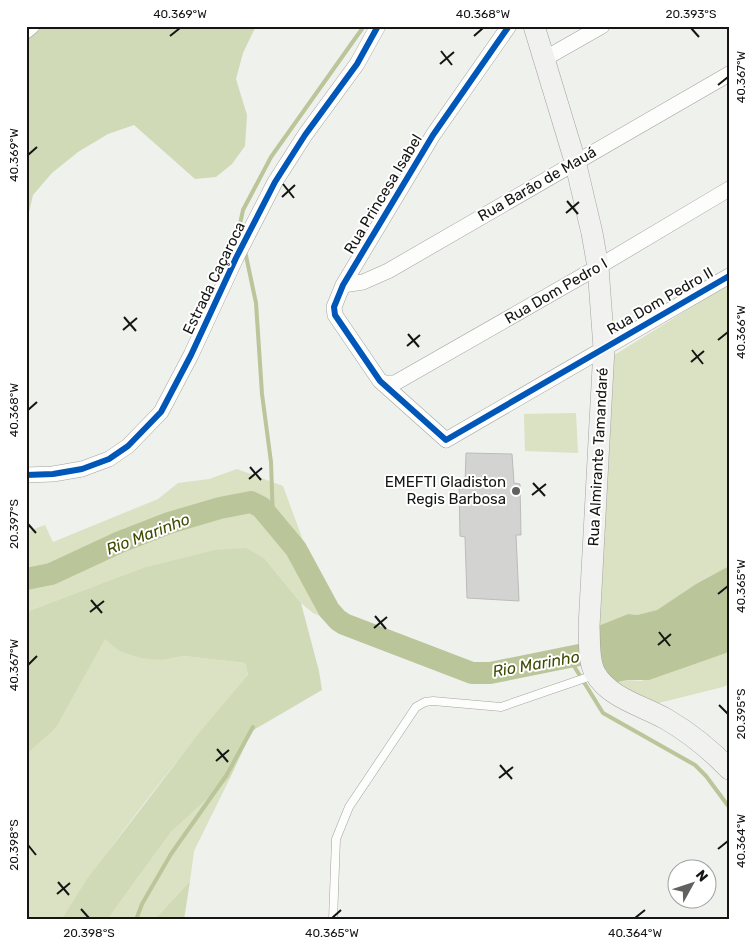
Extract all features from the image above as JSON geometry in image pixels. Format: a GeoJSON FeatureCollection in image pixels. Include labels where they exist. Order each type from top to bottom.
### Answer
{"type":"FeatureCollection","features":[{"type":"Feature","properties":{"kind":"main road","name":"Rua Almirante Tamandaré"},"geometry":{"type":"LineString","coordinates":[[534,26],[575,161],[598,267],[604,348],[589,627],[591,657],[595,672]]}},
{"type":"Feature","properties":{"kind":"main road"},"geometry":{"type":"LineString","coordinates":[[595,672],[604,685],[620,696],[663,717],[687,732],[712,751],[729,770]]}},
{"type":"Feature","properties":{"kind":"street"},"geometry":{"type":"LineString","coordinates":[[26,31],[32,26]]}},
{"type":"Feature","properties":{"kind":"street","name":"Estrada Caçaroca"},"geometry":{"type":"LineString","coordinates":[[26,475],[53,474],[82,469],[109,459],[128,446],[161,412],[191,355],[241,248],[275,182],[305,135],[357,64],[378,26]]}},
{"type":"Feature","properties":{"kind":"street","name":"Rua Princesa Isabel"},"geometry":{"type":"LineString","coordinates":[[380,381],[335,315],[334,307],[343,285],[433,135],[509,26]]}},
{"type":"Feature","properties":{"kind":"street"},"geometry":{"type":"LineString","coordinates":[[544,59],[602,26]]}},
{"type":"Feature","properties":{"kind":"street","name":"Rua Barão de Mauá"},"geometry":{"type":"LineString","coordinates":[[343,285],[374,278],[729,74]]}},
{"type":"Feature","properties":{"kind":"street","name":"Rua Dom Pedro I"},"geometry":{"type":"LineString","coordinates":[[380,381],[396,383],[729,189]]}},
{"type":"Feature","properties":{"kind":"street","name":"Rua Dom Pedro II"},"geometry":{"type":"LineString","coordinates":[[380,381],[446,440],[729,276]]}},
{"type":"Feature","properties":{"kind":"lane"},"geometry":{"type":"LineString","coordinates":[[333,920],[336,839],[350,807],[416,707],[424,702],[433,700],[501,707],[595,672]]}},
{"type":"Feature","properties":{"kind":"shaded area"},"geometry":{"type":"Polygon","coordinates":[[[26,26],[256,26],[243,53],[236,79],[247,115],[245,146],[232,164],[216,177],[195,179],[134,125],[108,134],[78,152],[52,173],[33,195],[26,225],[26,26]]]}},
{"type":"Feature","properties":{"kind":"shaded area"},"geometry":{"type":"Polygon","coordinates":[[[729,284],[729,566],[696,584],[657,610],[637,615],[628,614],[598,626],[609,357],[729,284]]]}},
{"type":"Feature","properties":{"kind":"shaded area"},"geometry":{"type":"Polygon","coordinates":[[[576,413],[578,453],[525,451],[524,414],[576,413]]]}},
{"type":"Feature","properties":{"kind":"shaded area"},"geometry":{"type":"Polygon","coordinates":[[[237,469],[283,486],[319,584],[343,625],[313,613],[301,603],[265,559],[214,550],[145,567],[26,612],[26,532],[45,525],[53,542],[158,499],[178,483],[209,479],[237,469]]]}},
{"type":"Feature","properties":{"kind":"shaded area"},"geometry":{"type":"Polygon","coordinates":[[[246,548],[265,559],[301,603],[319,671],[322,690],[252,731],[230,778],[171,832],[107,920],[61,920],[87,879],[199,733],[248,675],[245,663],[184,656],[163,660],[141,658],[119,651],[105,639],[56,728],[26,755],[26,612],[145,567],[214,550],[246,548]]]}},
{"type":"Feature","properties":{"kind":"shaded area"},"geometry":{"type":"Polygon","coordinates":[[[729,566],[729,652],[649,680],[627,680],[613,683],[600,664],[598,626],[628,614],[637,615],[657,610],[696,584],[729,566]]]}},
{"type":"Feature","properties":{"kind":"shaded area"},"geometry":{"type":"Polygon","coordinates":[[[105,638],[119,651],[163,660],[184,656],[245,663],[248,676],[151,795],[105,856],[61,920],[26,920],[26,755],[56,728],[105,638]]]}},
{"type":"Feature","properties":{"kind":"shaded area"},"geometry":{"type":"Polygon","coordinates":[[[729,652],[729,684],[723,687],[647,706],[613,683],[627,680],[641,681],[729,652]]]}},
{"type":"Feature","properties":{"kind":"shaded area"},"geometry":{"type":"Polygon","coordinates":[[[230,778],[194,851],[190,881],[154,920],[107,920],[171,832],[230,778]]]}},
{"type":"Feature","properties":{"kind":"shaded area"},"geometry":{"type":"Polygon","coordinates":[[[190,881],[184,920],[154,920],[190,881]]]}},
{"type":"Feature","properties":{"kind":"building"},"geometry":{"type":"Polygon","coordinates":[[[466,453],[512,454],[514,483],[520,484],[521,535],[516,535],[519,601],[467,598],[465,537],[460,536],[459,484],[465,483],[466,453]]]}},
{"type":"Feature","properties":{"kind":"waterway"},"geometry":{"type":"LineString","coordinates":[[242,236],[240,224],[243,210],[271,157],[364,26]]}},
{"type":"Feature","properties":{"kind":"waterway"},"geometry":{"type":"LineString","coordinates":[[245,251],[256,303],[262,394],[271,462],[273,521]]}},
{"type":"Feature","properties":{"kind":"waterway","name":"Rio Marinho"},"geometry":{"type":"LineString","coordinates":[[26,579],[51,574],[120,542],[169,523],[220,508],[251,502],[261,507],[296,549],[329,610],[344,624],[472,673],[490,673],[609,649]]}},
{"type":"Feature","properties":{"kind":"waterway"},"geometry":{"type":"LineString","coordinates":[[569,658],[603,713],[695,765],[706,776],[729,807]]}},
{"type":"Feature","properties":{"kind":"waterway"},"geometry":{"type":"LineString","coordinates":[[136,920],[142,904],[171,854],[226,776],[253,727]]}},
{"type":"Feature","properties":{"kind":"cycle path"},"geometry":{"type":"LineString","coordinates":[[26,475],[53,474],[82,469],[109,459],[128,446],[161,412],[191,355],[236,258],[275,182],[305,135],[357,64],[378,26]]}},
{"type":"Feature","properties":{"kind":"cycle path"},"geometry":{"type":"LineString","coordinates":[[509,26],[433,135],[343,285],[334,307],[335,315],[380,381],[446,440],[729,276]]}},
{"type":"Feature","properties":{"kind":"place","name":"EMEFTI Gladiston Regis Barbosa"},"geometry":{"type":"Point","coordinates":[516,491]}}]}
